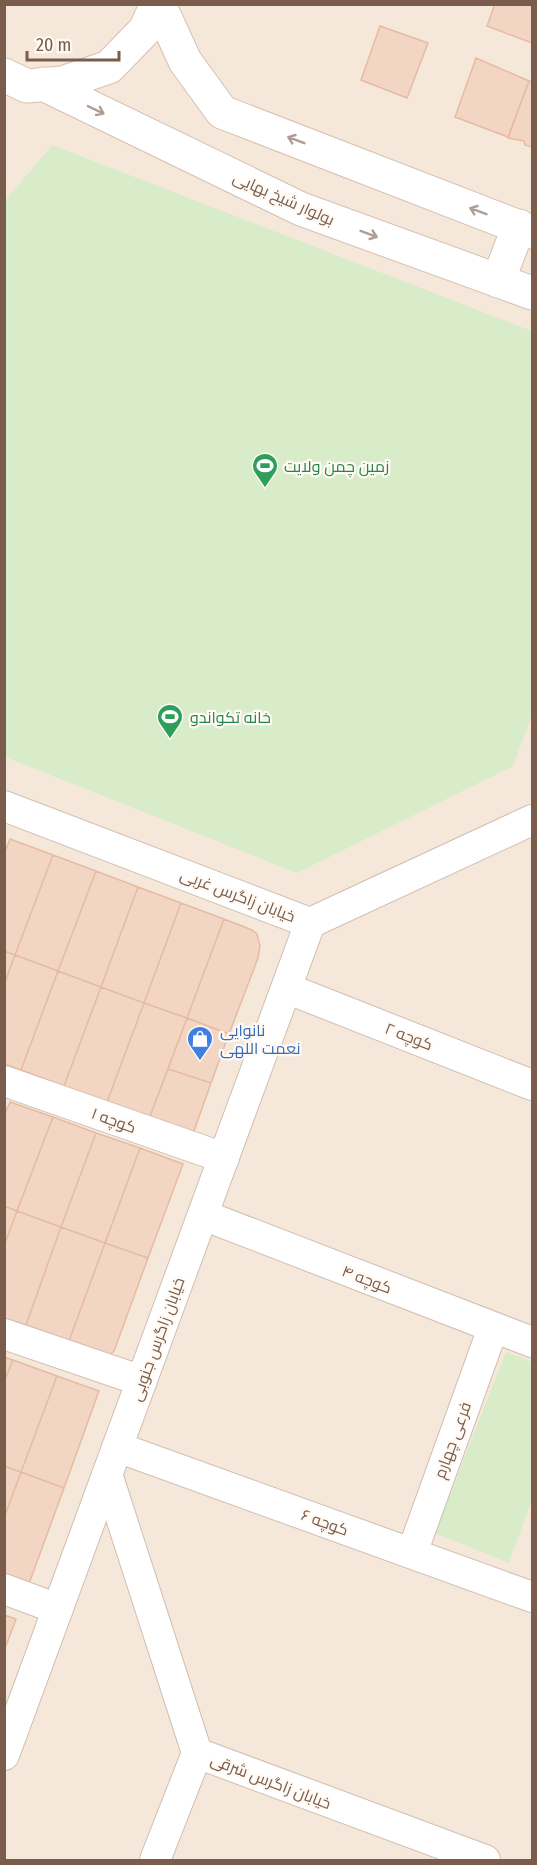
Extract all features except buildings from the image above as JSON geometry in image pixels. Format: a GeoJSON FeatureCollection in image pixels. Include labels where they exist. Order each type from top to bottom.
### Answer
{"type":"FeatureCollection","features":[{"type":"Feature","properties":{"kind":"street"},"geometry":{"type":"LineString","coordinates":[[17,84],[62,82],[109,67],[145,30],[158,4]]}},
{"type":"Feature","properties":{"kind":"street"},"geometry":{"type":"LineString","coordinates":[[158,4],[185,62],[222,112],[526,229],[498,281]]}},
{"type":"Feature","properties":{"kind":"street","name":"بولوار شیخ بهایی"},"geometry":{"type":"LineString","coordinates":[[17,84],[301,209],[532,294]]}},
{"type":"Feature","properties":{"kind":"street","name":"خیابان زاگرس غربی"},"geometry":{"type":"LineString","coordinates":[[4,806],[310,923],[532,820]]}},
{"type":"Feature","properties":{"kind":"street","name":"خیابان زاگرس جنوبی"},"geometry":{"type":"LineString","coordinates":[[4,1755],[310,923]]}},
{"type":"Feature","properties":{"kind":"street","name":"کوچه ۲"},"geometry":{"type":"LineString","coordinates":[[286,988],[532,1085]]}},
{"type":"Feature","properties":{"kind":"street","name":"کوچه ۱"},"geometry":{"type":"LineString","coordinates":[[4,1081],[224,1158]]}},
{"type":"Feature","properties":{"kind":"street","name":"کوچه ۴"},"geometry":{"type":"LineString","coordinates":[[202,1215],[532,1342]]}},
{"type":"Feature","properties":{"kind":"street","name":"فرعی چهارم"},"geometry":{"type":"LineString","coordinates":[[412,1553],[493,1328]]}},
{"type":"Feature","properties":{"kind":"street"},"geometry":{"type":"LineString","coordinates":[[4,1334],[142,1382]]}},
{"type":"Feature","properties":{"kind":"street","name":"کوچه ۶"},"geometry":{"type":"LineString","coordinates":[[117,1447],[532,1597]]}},
{"type":"Feature","properties":{"kind":"street","name":"خیابان زاگرس شرقی"},"geometry":{"type":"LineString","coordinates":[[107,1474],[197,1753],[485,1860]]}},
{"type":"Feature","properties":{"kind":"street"},"geometry":{"type":"LineString","coordinates":[[4,1589],[58,1609]]}},
{"type":"Feature","properties":{"kind":"street"},"geometry":{"type":"LineString","coordinates":[[155,1860],[197,1753]]}},
{"type":"Feature","properties":{"kind":"shaded area"},"geometry":{"type":"Polygon","coordinates":[[[5,5],[532,5],[532,1860],[5,1860],[5,5]]]}},
{"type":"Feature","properties":{"kind":"green space"},"geometry":{"type":"Polygon","coordinates":[[[52,145],[532,331],[532,715],[513,766],[297,873],[5,757],[5,201],[52,145]]]}},
{"type":"Feature","properties":{"kind":"green space"},"geometry":{"type":"Polygon","coordinates":[[[506,1352],[532,1362],[532,1499],[509,1563],[435,1533],[506,1352]]]}},
{"type":"Feature","properties":{"kind":"place","name":"زمین چمن ولایت"},"geometry":{"type":"Point","coordinates":[265,489]}},
{"type":"Feature","properties":{"kind":"place","name":"خانه تکواندو"},"geometry":{"type":"Point","coordinates":[170,740]}},
{"type":"Feature","properties":{"kind":"place","name":"نانوایی نعمت اللهی"},"geometry":{"type":"Point","coordinates":[200,1062]}}]}
